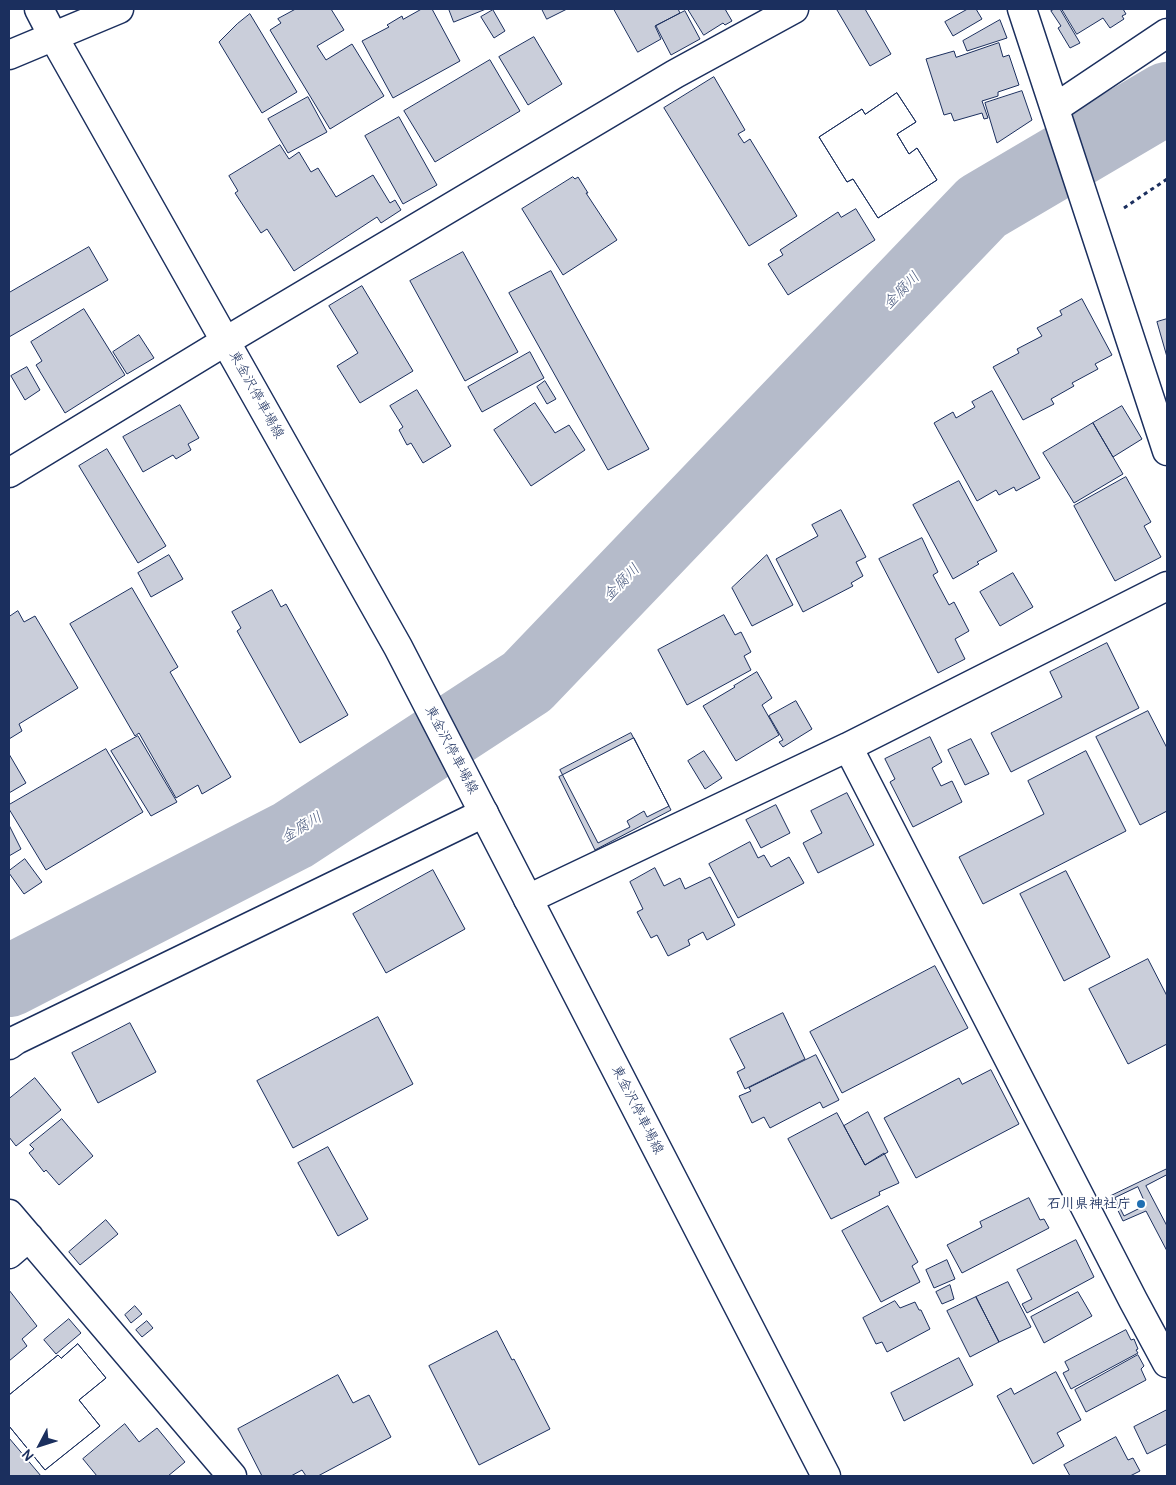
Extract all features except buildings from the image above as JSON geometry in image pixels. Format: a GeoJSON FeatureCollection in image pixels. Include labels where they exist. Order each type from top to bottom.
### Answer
{"type":"FeatureCollection","features":[{"type":"Feature","properties":{"kind":"main road","name":"東金沢停車場線"},"geometry":{"type":"LineString","coordinates":[[39,9],[398,647],[824,1476]]}},
{"type":"Feature","properties":{"kind":"main road"},"geometry":{"type":"LineString","coordinates":[[9,55],[119,9]]}},
{"type":"Feature","properties":{"kind":"main road"},"geometry":{"type":"LineString","coordinates":[[9,474],[226,341],[675,74],[794,9]]}},
{"type":"Feature","properties":{"kind":"main road"},"geometry":{"type":"LineString","coordinates":[[1022,9],[1167,451]]}},
{"type":"Feature","properties":{"kind":"main road"},"geometry":{"type":"LineString","coordinates":[[1057,114],[1167,33]]}},
{"type":"Feature","properties":{"kind":"main road"},"geometry":{"type":"LineString","coordinates":[[528,898],[848,747],[1167,586]]}},
{"type":"Feature","properties":{"kind":"main road"},"geometry":{"type":"LineString","coordinates":[[848,747],[1167,1363]]}},
{"type":"Feature","properties":{"kind":"main road"},"geometry":{"type":"LineString","coordinates":[[9,1045],[479,802]]}},
{"type":"Feature","properties":{"kind":"main road"},"geometry":{"type":"LineString","coordinates":[[9,1214],[19,1246],[232,1476]]}},
{"type":"Feature","properties":{"kind":"path"},"geometry":{"type":"LineString","coordinates":[[1092,220],[1167,179]]}},
{"type":"Feature","properties":{"kind":"waterway","name":"金腐川"},"geometry":{"type":"LineString","coordinates":[[9,981],[293,835],[527,682],[982,207],[1167,98]]}},
{"type":"Feature","properties":{"kind":"place","name":"石川県神社庁"},"geometry":{"type":"Point","coordinates":[1141,1204]}}]}
